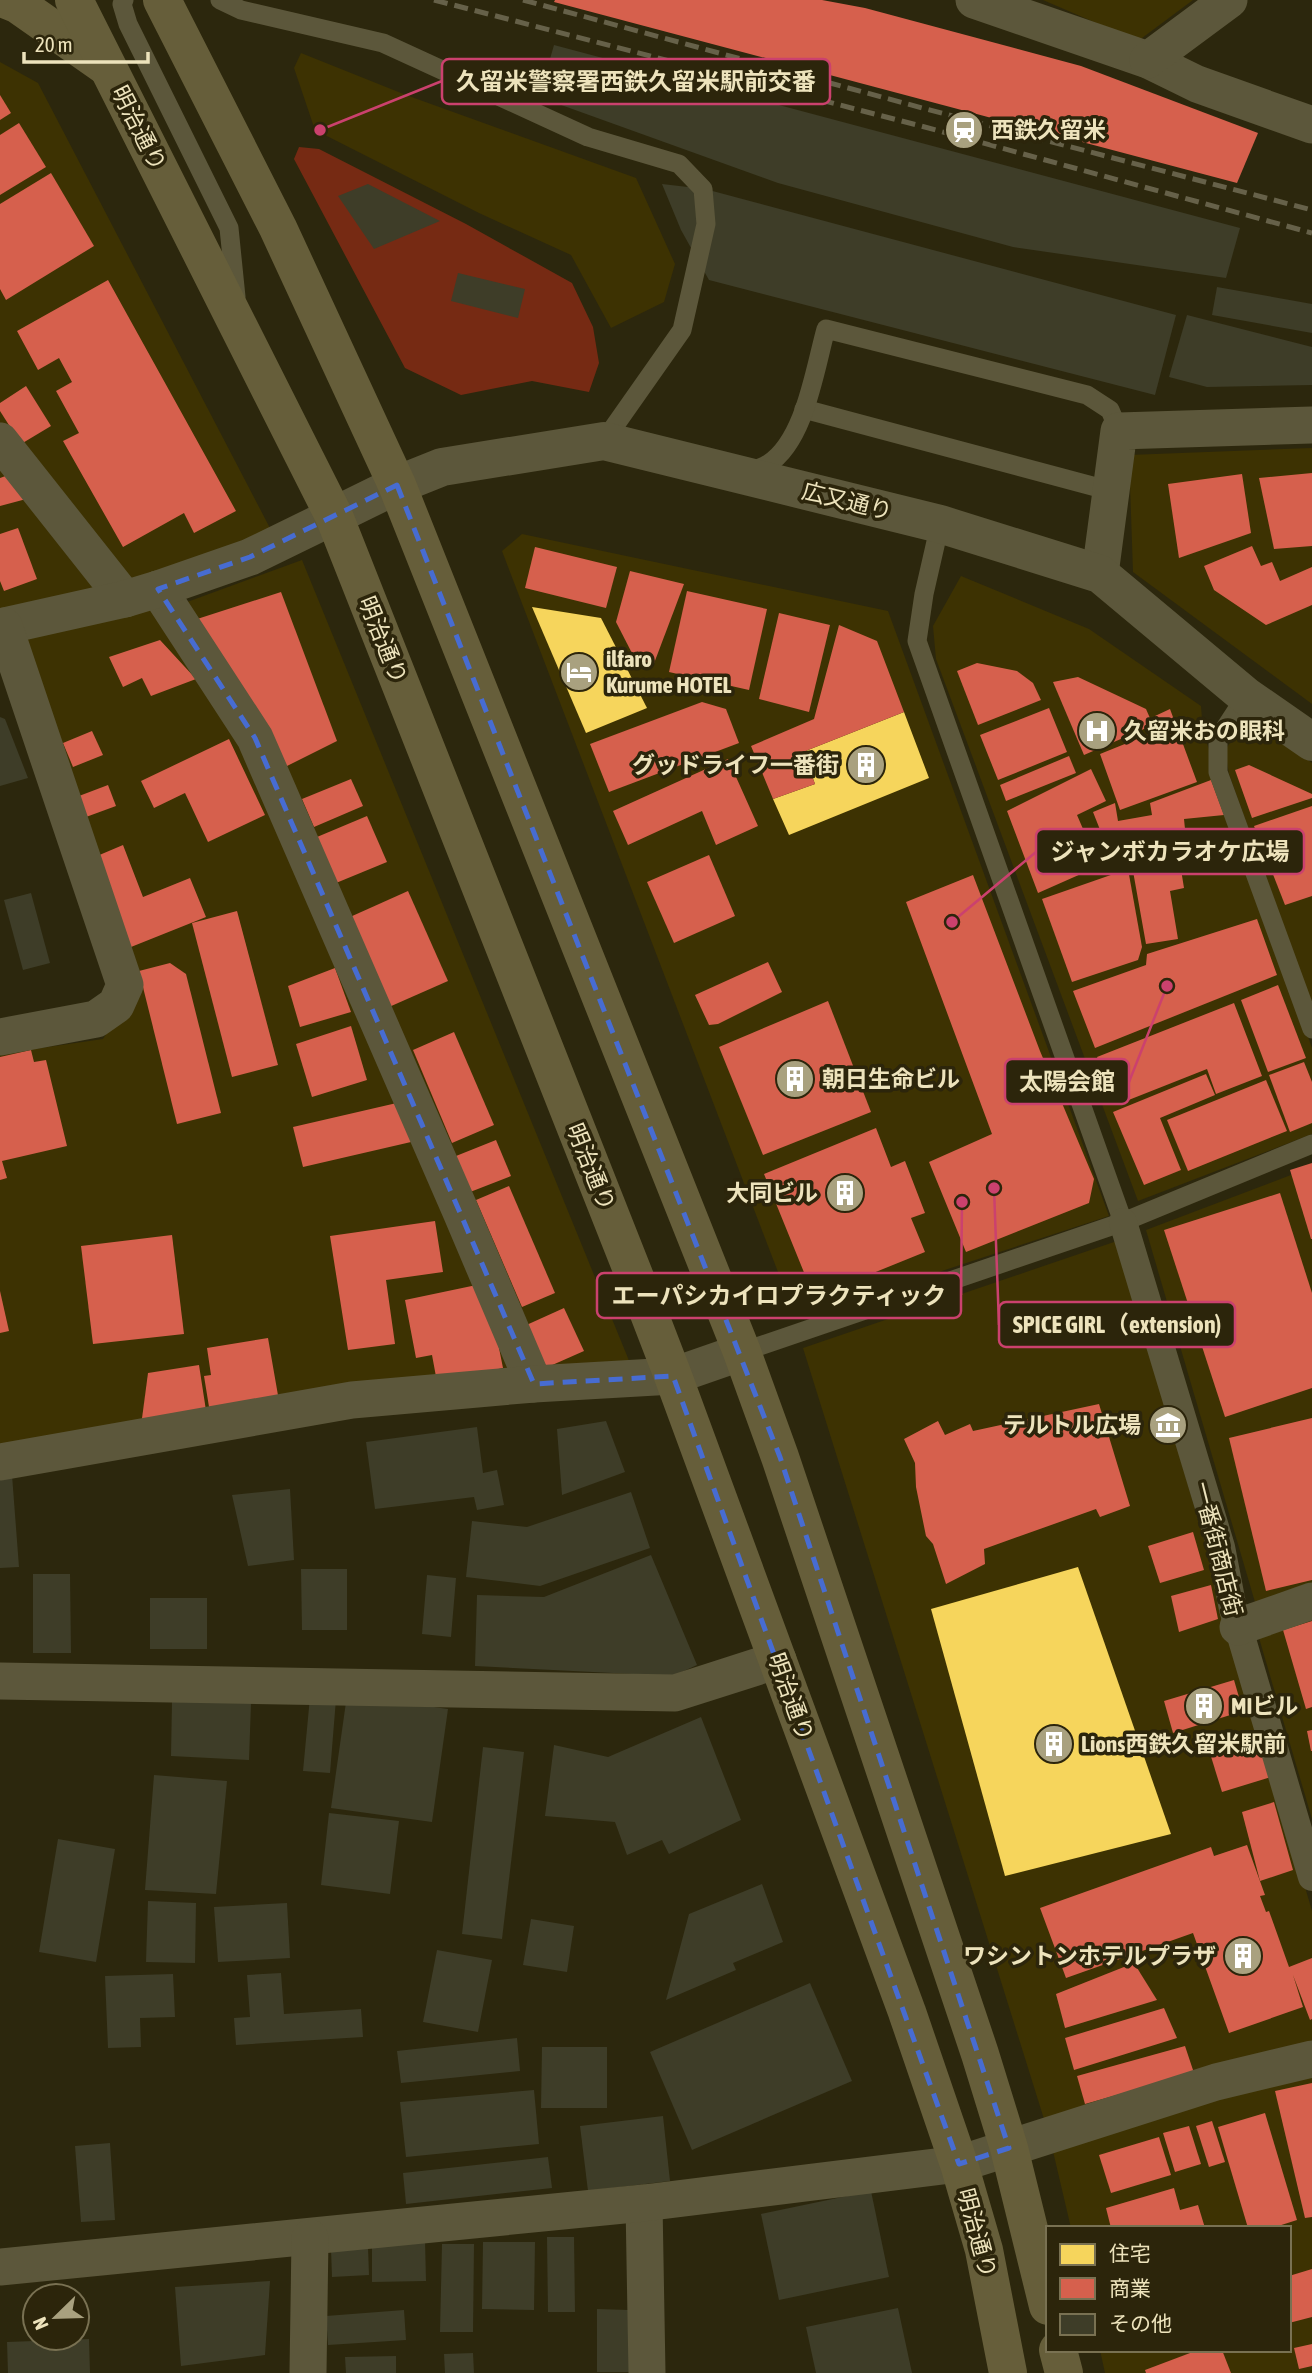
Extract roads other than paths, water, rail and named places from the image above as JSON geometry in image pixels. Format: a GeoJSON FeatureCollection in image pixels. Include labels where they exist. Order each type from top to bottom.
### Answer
{"type":"FeatureCollection","features":[{"type":"Feature","properties":{"kind":"highway"},"geometry":{"type":"LineString","coordinates":[[7,0],[17,4],[109,68]]}},
{"type":"Feature","properties":{"kind":"highway","name":"明治通り"},"geometry":{"type":"LineString","coordinates":[[74,0],[334,516],[673,1376],[907,2012],[959,2164],[984,2250],[1008,2373]]}},
{"type":"Feature","properties":{"kind":"highway"},"geometry":{"type":"LineString","coordinates":[[162,0],[278,228],[397,485],[742,1352],[780,1457],[980,2054],[1009,2148],[1046,2298]]}},
{"type":"Feature","properties":{"kind":"highway"},"geometry":{"type":"LineString","coordinates":[[1059,2352],[1064,2373]]}},
{"type":"Feature","properties":{"kind":"street"},"geometry":{"type":"LineString","coordinates":[[974,0],[1148,60],[1197,84],[1312,125]]}},
{"type":"Feature","properties":{"kind":"street"},"geometry":{"type":"LineString","coordinates":[[1148,60],[1229,0]]}},
{"type":"Feature","properties":{"kind":"street"},"geometry":{"type":"LineString","coordinates":[[1100,574],[1119,431],[1312,425]]}},
{"type":"Feature","properties":{"kind":"street"},"geometry":{"type":"LineString","coordinates":[[0,441],[142,594],[255,738],[534,1384]]}},
{"type":"Feature","properties":{"kind":"street","name":"広又通り"},"geometry":{"type":"LineString","coordinates":[[334,516],[397,485],[442,467],[604,441],[940,524],[1100,574],[1246,696],[1312,742]]}},
{"type":"Feature","properties":{"kind":"street"},"geometry":{"type":"LineString","coordinates":[[0,1037],[96,1019],[116,1005],[125,985],[2,627],[142,594],[250,557],[334,516]]}},
{"type":"Feature","properties":{"kind":"street","name":"一番街商店街"},"geometry":{"type":"LineString","coordinates":[[1123,1222],[1221,1547],[1238,1627],[1312,1877]]}},
{"type":"Feature","properties":{"kind":"street"},"geometry":{"type":"LineString","coordinates":[[0,1462],[352,1400],[534,1384],[673,1376],[742,1352]]}},
{"type":"Feature","properties":{"kind":"street"},"geometry":{"type":"LineString","coordinates":[[1238,1627],[1312,1601]]}},
{"type":"Feature","properties":{"kind":"street"},"geometry":{"type":"LineString","coordinates":[[0,1681],[675,1693],[778,1660]]}},
{"type":"Feature","properties":{"kind":"street"},"geometry":{"type":"LineString","coordinates":[[0,2267],[643,2203],[959,2164],[1216,2082],[1312,2059]]}},
{"type":"Feature","properties":{"kind":"street"},"geometry":{"type":"LineString","coordinates":[[643,2203],[647,2373]]}},
{"type":"Feature","properties":{"kind":"street"},"geometry":{"type":"LineString","coordinates":[[307,2373],[310,2238]]}},
{"type":"Feature","properties":{"kind":"lane"},"geometry":{"type":"LineString","coordinates":[[124,0],[122,4],[128,24],[229,228],[238,322]]}},
{"type":"Feature","properties":{"kind":"lane"},"geometry":{"type":"LineString","coordinates":[[220,0],[241,10],[383,43],[588,137],[680,164],[703,189],[706,224],[682,330],[604,441]]}},
{"type":"Feature","properties":{"kind":"lane"},"geometry":{"type":"LineString","coordinates":[[740,475],[768,464],[782,451],[799,425],[826,329],[1087,395],[1110,410],[1119,431]]}},
{"type":"Feature","properties":{"kind":"lane"},"geometry":{"type":"LineString","coordinates":[[804,409],[1111,491]]}},
{"type":"Feature","properties":{"kind":"lane"},"geometry":{"type":"LineString","coordinates":[[940,524],[924,594],[917,641],[1123,1222]]}},
{"type":"Feature","properties":{"kind":"lane"},"geometry":{"type":"LineString","coordinates":[[1246,696],[1218,739],[1218,772],[1312,1029]]}},
{"type":"Feature","properties":{"kind":"lane"},"geometry":{"type":"LineString","coordinates":[[742,1352],[1123,1222],[1312,1144]]}},
{"type":"Feature","properties":{"kind":"railway"},"geometry":{"type":"LineString","coordinates":[[434,0],[921,126],[1312,233]]}},
{"type":"Feature","properties":{"kind":"railway"},"geometry":{"type":"LineString","coordinates":[[523,0],[1312,210]]}},
{"type":"Feature","properties":{"kind":"place","name":"久留米警察署西鉄久留米駅前交番"},"geometry":{"type":"Point","coordinates":[320,130]}},
{"type":"Feature","properties":{"kind":"place","name":"西鉄久留米"},"geometry":{"type":"Point","coordinates":[964,130]}},
{"type":"Feature","properties":{"kind":"place","name":"ilfaro Kurume HOTEL"},"geometry":{"type":"Point","coordinates":[579,672]}},
{"type":"Feature","properties":{"kind":"place","name":"久留米おの眼科"},"geometry":{"type":"Point","coordinates":[1097,731]}},
{"type":"Feature","properties":{"kind":"place","name":"グッドライフ一番街"},"geometry":{"type":"Point","coordinates":[866,765]}},
{"type":"Feature","properties":{"kind":"place","name":"ジャンボカラオケ広場"},"geometry":{"type":"Point","coordinates":[952,922]}},
{"type":"Feature","properties":{"kind":"place","name":"太陽会館"},"geometry":{"type":"Point","coordinates":[1167,986]}},
{"type":"Feature","properties":{"kind":"place","name":"朝日生命ビル"},"geometry":{"type":"Point","coordinates":[795,1079]}},
{"type":"Feature","properties":{"kind":"place","name":"SPICE GIRL（extension)"},"geometry":{"type":"Point","coordinates":[994,1188]}},
{"type":"Feature","properties":{"kind":"place","name":"大同ビル"},"geometry":{"type":"Point","coordinates":[845,1193]}},
{"type":"Feature","properties":{"kind":"place","name":"エーパシカイロプラクティック"},"geometry":{"type":"Point","coordinates":[962,1202]}},
{"type":"Feature","properties":{"kind":"place","name":"テルトル広場"},"geometry":{"type":"Point","coordinates":[1168,1425]}},
{"type":"Feature","properties":{"kind":"place","name":"MIビル"},"geometry":{"type":"Point","coordinates":[1204,1706]}},
{"type":"Feature","properties":{"kind":"place","name":"Lions西鉄久留米駅前"},"geometry":{"type":"Point","coordinates":[1054,1744]}},
{"type":"Feature","properties":{"kind":"place","name":"ワシントンホテルプラザ"},"geometry":{"type":"Point","coordinates":[1243,1956]}}]}
